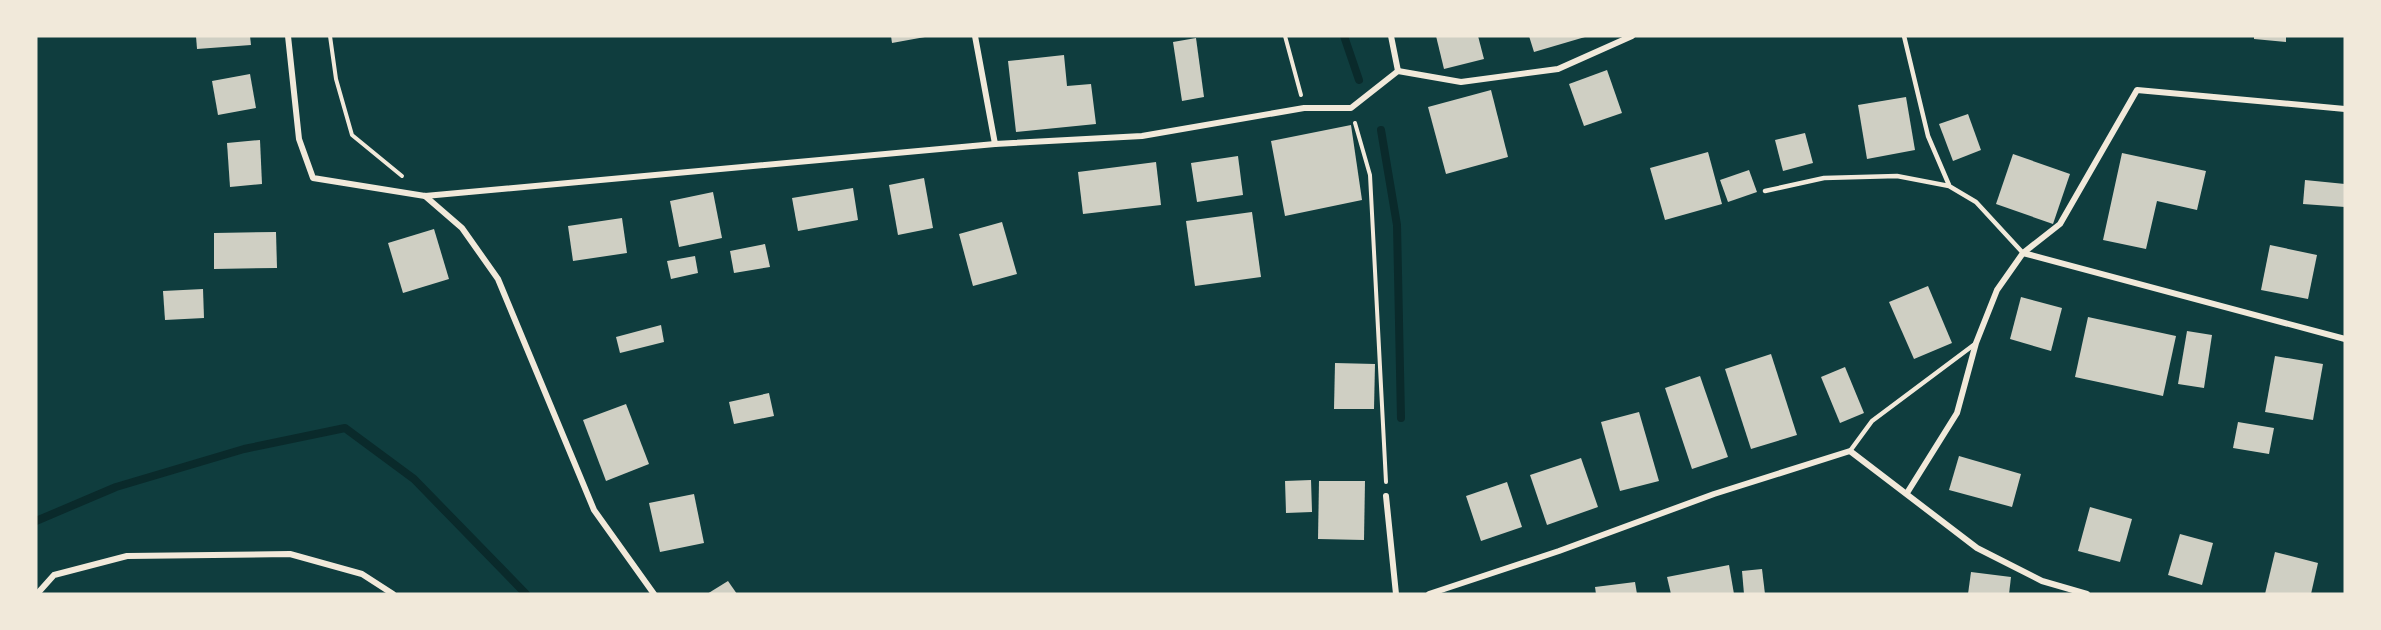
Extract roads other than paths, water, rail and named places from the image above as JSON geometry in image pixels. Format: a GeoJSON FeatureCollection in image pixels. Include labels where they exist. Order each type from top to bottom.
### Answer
{"type":"FeatureCollection","features":[{"type":"Feature","properties":{"kind":"street"},"geometry":{"type":"LineString","coordinates":[[288,36],[299,139],[313,178],[425,196],[995,144],[1142,136],[1304,108],[1351,108],[1398,71],[1461,82],[1558,69],[1632,36]]}},
{"type":"Feature","properties":{"kind":"street"},"geometry":{"type":"LineString","coordinates":[[975,36],[995,144]]}},
{"type":"Feature","properties":{"kind":"street"},"geometry":{"type":"LineString","coordinates":[[1391,36],[1398,71]]}},
{"type":"Feature","properties":{"kind":"street"},"geometry":{"type":"LineString","coordinates":[[1907,493],[1957,413],[1976,343],[1997,290],[2023,253],[2060,224],[2137,90],[2345,109]]}},
{"type":"Feature","properties":{"kind":"street"},"geometry":{"type":"LineString","coordinates":[[425,196],[462,228],[498,279],[594,510],[654,594]]}},
{"type":"Feature","properties":{"kind":"street"},"geometry":{"type":"LineString","coordinates":[[2023,253],[2345,339]]}},
{"type":"Feature","properties":{"kind":"street"},"geometry":{"type":"LineString","coordinates":[[1429,594],[1559,551],[1714,494],[1850,451],[1977,548],[2042,581],[2087,594]]}},
{"type":"Feature","properties":{"kind":"street"},"geometry":{"type":"LineString","coordinates":[[1386,495],[1396,594]]}},
{"type":"Feature","properties":{"kind":"street"},"geometry":{"type":"LineString","coordinates":[[37,594],[54,575],[127,555],[290,554],[362,574],[393,594]]}},
{"type":"Feature","properties":{"kind":"lane"},"geometry":{"type":"LineString","coordinates":[[1904,36],[1928,136],[1949,186]]}},
{"type":"Feature","properties":{"kind":"lane"},"geometry":{"type":"LineString","coordinates":[[1765,191],[1824,178],[1897,176],[1949,186],[1976,202],[2023,253]]}},
{"type":"Feature","properties":{"kind":"lane"},"geometry":{"type":"LineString","coordinates":[[1850,451],[1872,421],[1976,343]]}},
{"type":"Feature","properties":{"kind":"waterway"},"geometry":{"type":"LineString","coordinates":[[1344,36],[1359,80]]}},
{"type":"Feature","properties":{"kind":"waterway"},"geometry":{"type":"LineString","coordinates":[[1381,130],[1397,225],[1401,418]]}},
{"type":"Feature","properties":{"kind":"waterway"},"geometry":{"type":"LineString","coordinates":[[36,521],[116,487],[244,449],[345,428],[414,479],[526,594]]}}]}
